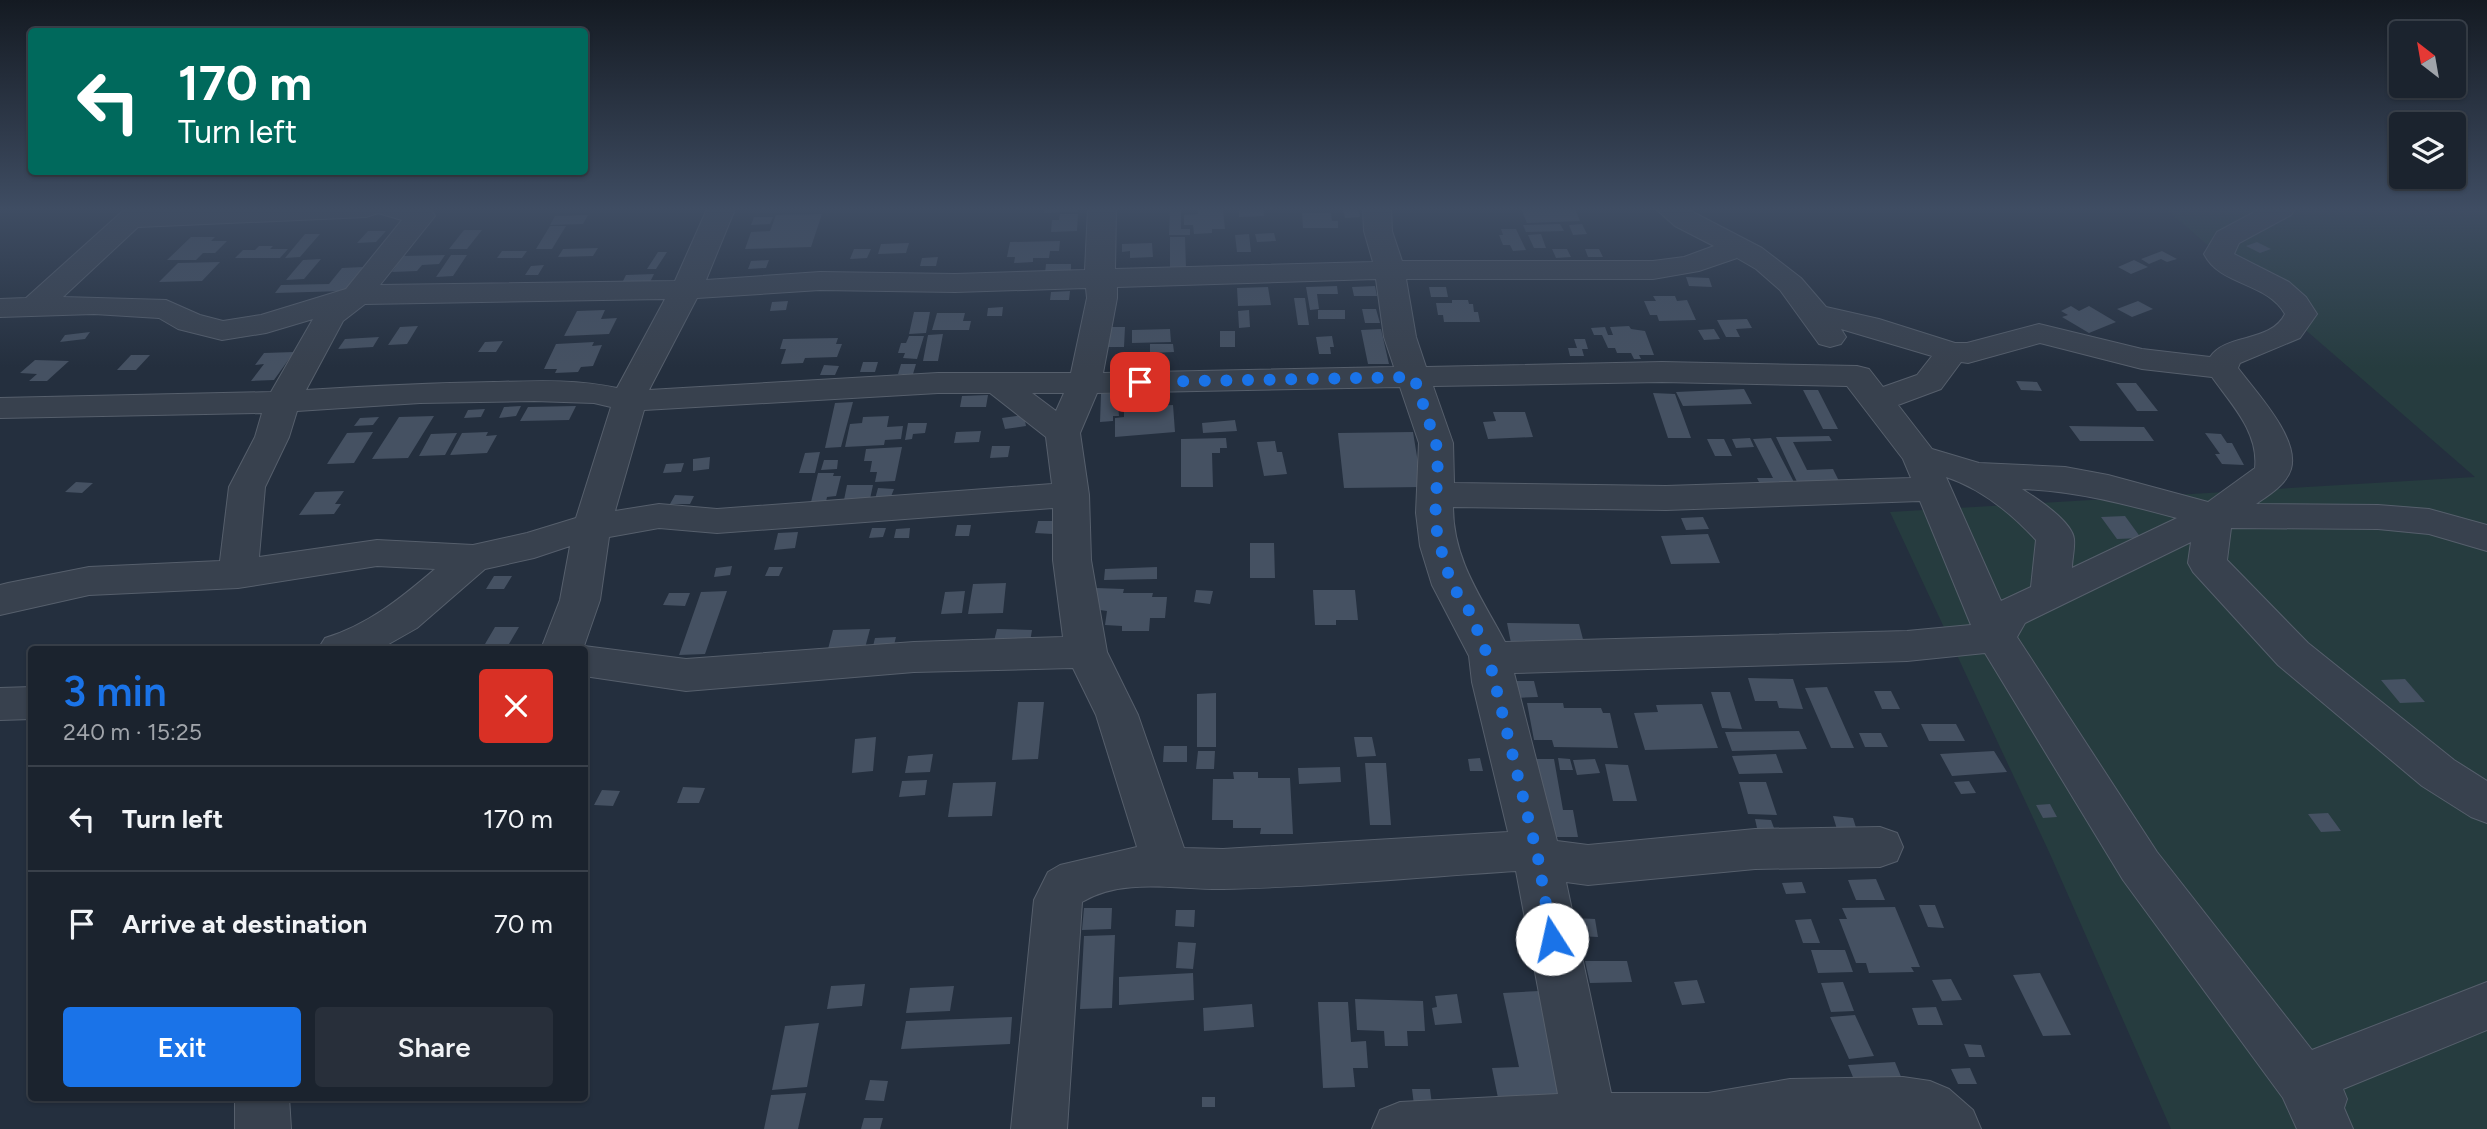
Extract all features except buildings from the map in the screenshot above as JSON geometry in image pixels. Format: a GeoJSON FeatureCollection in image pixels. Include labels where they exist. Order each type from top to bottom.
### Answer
{"type":"FeatureCollection","features":[{"type":"Feature","properties":{"kind":"street"},"geometry":{"type":"LineString","coordinates":[[34,307],[83,262]]}},
{"type":"Feature","properties":{"kind":"street"},"geometry":{"type":"LineString","coordinates":[[238,573],[247,487],[272,437],[283,401],[330,316],[357,295],[384,262]]}},
{"type":"Feature","properties":{"kind":"street"},"geometry":{"type":"LineString","coordinates":[[563,646],[580,600],[592,527],[635,382],[687,290],[699,262]]}},
{"type":"Feature","properties":{"kind":"street"},"geometry":{"type":"LineString","coordinates":[[1099,262],[1102,298],[1085,383],[1063,433],[1071,495],[1072,560],[1086,652],[1117,715],[1168,869]]}},
{"type":"Feature","properties":{"kind":"street"},"geometry":{"type":"LineString","coordinates":[[1387,262],[1400,337],[1436,443],[1435,523],[1443,557],[1452,585],[1470,612],[1489,659],[1535,854],[1590,1120]]}},
{"type":"Feature","properties":{"kind":"street"},"geometry":{"type":"LineString","coordinates":[[0,308],[94,305],[166,309],[188,322],[222,331],[266,324],[357,295],[687,290],[820,281],[955,283],[1390,270],[1653,270],[1698,262]]}},
{"type":"Feature","properties":{"kind":"street"},"geometry":{"type":"LineString","coordinates":[[1764,262],[1779,271],[1816,314],[1835,346],[1927,473],[1996,637],[2140,866],[2302,1080],[2346,1129]]}},
{"type":"Feature","properties":{"kind":"street"},"geometry":{"type":"LineString","coordinates":[[2222,368],[2225,358],[2282,335],[2300,319],[2298,308],[2285,293],[2223,262]]}},
{"type":"Feature","properties":{"kind":"street"},"geometry":{"type":"LineString","coordinates":[[1816,314],[1880,329],[1952,352],[1968,354],[2039,333],[2142,359],[2222,368],[2258,416],[2270,438],[2276,458],[2266,480],[2242,494],[2214,516],[2011,613],[1996,637]]}},
{"type":"Feature","properties":{"kind":"street"},"geometry":{"type":"LineString","coordinates":[[0,408],[534,391],[594,393],[631,401],[865,386],[1699,372],[1868,388],[1928,382],[1952,352]]}},
{"type":"Feature","properties":{"kind":"street"},"geometry":{"type":"LineString","coordinates":[[999,384],[1063,433]]}},
{"type":"Feature","properties":{"kind":"street"},"geometry":{"type":"LineString","coordinates":[[1437,495],[1666,498],[1927,473],[1978,475],[2065,479],[2108,487],[2214,516],[2378,517],[2429,522],[2487,538]]}},
{"type":"Feature","properties":{"kind":"street"},"geometry":{"type":"LineString","coordinates":[[1978,475],[2033,514],[2055,537],[2050,595]]}},
{"type":"Feature","properties":{"kind":"street"},"geometry":{"type":"LineString","coordinates":[[0,601],[8,597],[89,581],[238,573],[377,553],[473,558],[522,549],[592,527],[659,516],[717,521],[741,520],[863,508],[1071,495]]}},
{"type":"Feature","properties":{"kind":"street"},"geometry":{"type":"LineString","coordinates":[[2214,516],[2207,563],[2283,644],[2428,765],[2487,804]]}},
{"type":"Feature","properties":{"kind":"street"},"geometry":{"type":"LineString","coordinates":[[347,646],[403,618],[473,558]]}},
{"type":"Feature","properties":{"kind":"street"},"geometry":{"type":"LineString","coordinates":[[1489,659],[1907,646],[1996,637]]}},
{"type":"Feature","properties":{"kind":"street"},"geometry":{"type":"LineString","coordinates":[[588,661],[627,666],[655,675],[686,675],[914,657],[1086,652]]}},
{"type":"Feature","properties":{"kind":"street"},"geometry":{"type":"LineString","coordinates":[[0,704],[28,703]]}},
{"type":"Feature","properties":{"kind":"street"},"geometry":{"type":"LineString","coordinates":[[1039,1129],[1058,900],[1065,887],[1077,880],[1130,867],[1237,868],[1535,854],[1588,864],[1755,849],[1880,847]]}},
{"type":"Feature","properties":{"kind":"street"},"geometry":{"type":"LineString","coordinates":[[2302,1080],[2487,1006]]}},
{"type":"Feature","properties":{"kind":"street"},"geometry":{"type":"LineString","coordinates":[[2302,1080],[2325,1129]]}},
{"type":"Feature","properties":{"kind":"street"},"geometry":{"type":"LineString","coordinates":[[262,1101],[263,1129]]}},
{"type":"Feature","properties":{"kind":"street"},"geometry":{"type":"LineString","coordinates":[[1400,1129],[1590,1120],[1708,1120],[1790,1106],[1903,1104],[1930,1108],[1953,1129]]}},
{"type":"Feature","properties":{"kind":"green space"},"geometry":{"type":"Polygon","coordinates":[[[2227,262],[2487,262],[2487,1129],[2171,1129],[2050,854],[1890,512],[2475,477],[2227,262]]]}},
{"type":"Feature","properties":{"kind":"route"},"geometry":{"type":"LineString","coordinates":[[1140,382],[1414,377],[1436,443],[1438,457],[1435,523],[1443,557],[1452,585],[1470,612],[1489,659],[1538,858],[1552,939]]}}]}
